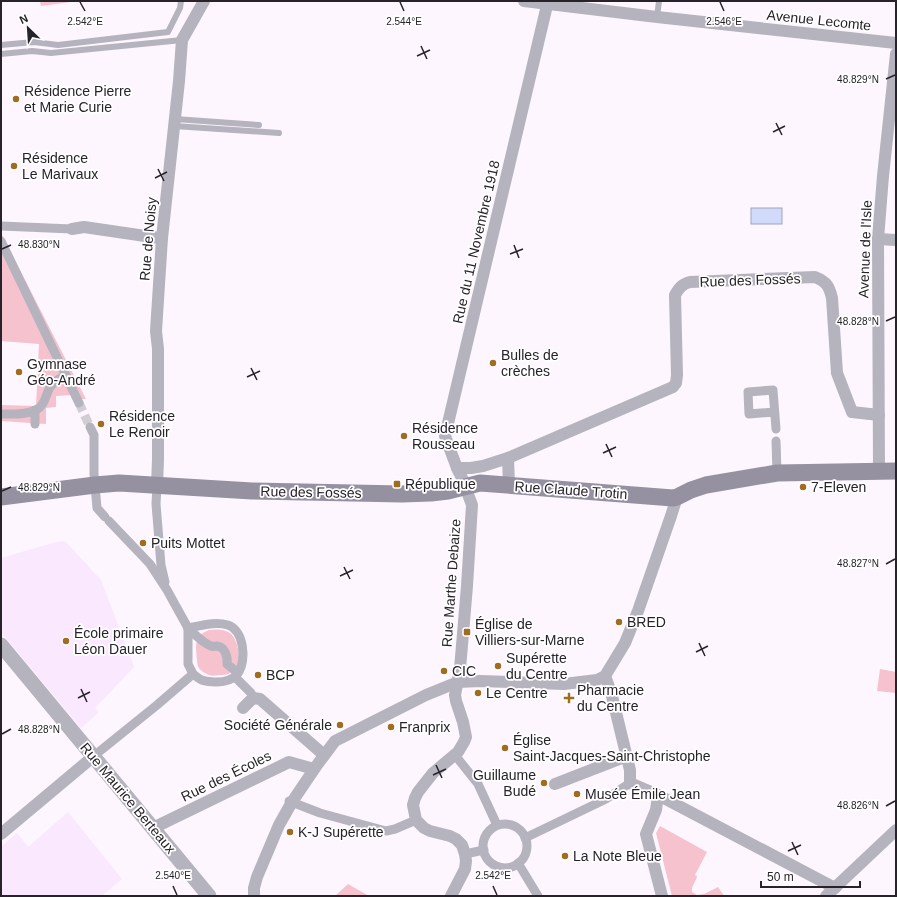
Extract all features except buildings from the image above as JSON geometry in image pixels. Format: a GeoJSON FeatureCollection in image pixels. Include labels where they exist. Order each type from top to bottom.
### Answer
{"type":"FeatureCollection","features":[{"type":"Feature","properties":{"kind":"main road"},"geometry":{"type":"LineString","coordinates":[[677,497],[706,485],[778,473],[888,471]]}},
{"type":"Feature","properties":{"kind":"main road","name":"Rue des Fossés"},"geometry":{"type":"LineString","coordinates":[[1,497],[95,484],[119,483],[252,491],[402,494],[431,493],[466,487]]}},
{"type":"Feature","properties":{"kind":"main road","name":"Rue Claude Trotin"},"geometry":{"type":"LineString","coordinates":[[466,487],[480,484],[649,495],[669,498],[677,497]]}},
{"type":"Feature","properties":{"kind":"street","name":"Rue de Noisy"},"geometry":{"type":"LineString","coordinates":[[157,486],[158,349],[156,331],[162,238],[175,122],[182,40],[204,1]]}},
{"type":"Feature","properties":{"kind":"street","name":"Avenue Lecomte"},"geometry":{"type":"LineString","coordinates":[[524,1],[896,43]]}},
{"type":"Feature","properties":{"kind":"street","name":"Rue du 11 Novembre 1918"},"geometry":{"type":"LineString","coordinates":[[466,487],[445,436],[548,3]]}},
{"type":"Feature","properties":{"kind":"street","name":"Avenue de l'Isle"},"geometry":{"type":"LineString","coordinates":[[888,471],[879,415],[878,239],[896,54]]}},
{"type":"Feature","properties":{"kind":"street"},"geometry":{"type":"LineString","coordinates":[[1,226],[72,229],[84,227],[162,238]]}},
{"type":"Feature","properties":{"kind":"street"},"geometry":{"type":"LineString","coordinates":[[878,239],[896,240]]}},
{"type":"Feature","properties":{"kind":"street"},"geometry":{"type":"LineString","coordinates":[[1,240],[79,403]]}},
{"type":"Feature","properties":{"kind":"street","name":"Rue des Fossés"},"geometry":{"type":"LineString","coordinates":[[457,468],[483,466],[508,458],[673,387],[676,383],[677,375],[676,295],[684,284],[690,282],[815,277],[823,281],[830,288],[832,298],[836,373],[852,412],[879,415]]}},
{"type":"Feature","properties":{"kind":"street"},"geometry":{"type":"LineString","coordinates":[[1,414],[25,413],[35,410],[42,404],[51,386],[57,380],[66,375]]}},
{"type":"Feature","properties":{"kind":"street"},"geometry":{"type":"LineString","coordinates":[[35,410],[35,424]]}},
{"type":"Feature","properties":{"kind":"street"},"geometry":{"type":"LineString","coordinates":[[774,412],[776,429]]}},
{"type":"Feature","properties":{"kind":"street"},"geometry":{"type":"LineString","coordinates":[[90,427],[94,435],[94,474],[97,508],[150,564],[167,590],[188,628],[198,638],[212,647],[219,647],[222,649],[227,656],[227,664],[251,693],[253,698]]}},
{"type":"Feature","properties":{"kind":"street"},"geometry":{"type":"LineString","coordinates":[[776,441],[778,473]]}},
{"type":"Feature","properties":{"kind":"street"},"geometry":{"type":"LineString","coordinates":[[508,458],[509,486]]}},
{"type":"Feature","properties":{"kind":"street"},"geometry":{"type":"LineString","coordinates":[[157,486],[156,504],[161,565],[167,590]]}},
{"type":"Feature","properties":{"kind":"street","name":"Rue Marthe Debaize"},"geometry":{"type":"LineString","coordinates":[[456,753],[466,737],[455,695],[460,669],[472,505],[466,487]]}},
{"type":"Feature","properties":{"kind":"street"},"geometry":{"type":"LineString","coordinates":[[254,896],[254,888],[257,877],[290,802],[335,741],[426,695],[458,682],[480,681],[564,684],[597,680],[605,676],[625,643],[636,618],[677,497]]}},
{"type":"Feature","properties":{"kind":"street"},"geometry":{"type":"LineString","coordinates":[[215,623],[229,625],[236,630],[242,641],[243,664],[237,675],[222,682],[202,681],[193,674],[188,664],[188,628],[215,623]]}},
{"type":"Feature","properties":{"kind":"street","name":"Rue Maurice Berteaux"},"geometry":{"type":"LineString","coordinates":[[1,645],[97,754],[153,828],[210,896]]}},
{"type":"Feature","properties":{"kind":"street"},"geometry":{"type":"LineString","coordinates":[[1,834],[193,674]]}},
{"type":"Feature","properties":{"kind":"street"},"geometry":{"type":"LineString","coordinates":[[605,676],[611,692],[627,756],[630,770],[630,783]]}},
{"type":"Feature","properties":{"kind":"street"},"geometry":{"type":"LineString","coordinates":[[253,698],[260,699],[324,755]]}},
{"type":"Feature","properties":{"kind":"street"},"geometry":{"type":"LineString","coordinates":[[242,708],[253,698]]}},
{"type":"Feature","properties":{"kind":"street"},"geometry":{"type":"LineString","coordinates":[[451,896],[465,869],[465,854],[462,845],[456,840],[450,836],[424,828],[416,820],[413,805],[418,792],[433,773],[456,753],[478,784],[497,825]]}},
{"type":"Feature","properties":{"kind":"street"},"geometry":{"type":"LineString","coordinates":[[555,784],[627,756]]}},
{"type":"Feature","properties":{"kind":"street","name":"Rue des Écoles"},"geometry":{"type":"LineString","coordinates":[[153,828],[289,762],[314,768]]}},
{"type":"Feature","properties":{"kind":"street"},"geometry":{"type":"LineString","coordinates":[[630,783],[658,795],[831,892],[896,830]]}},
{"type":"Feature","properties":{"kind":"street"},"geometry":{"type":"LineString","coordinates":[[525,838],[606,799],[630,783]]}},
{"type":"Feature","properties":{"kind":"street"},"geometry":{"type":"LineString","coordinates":[[658,795],[656,810],[646,834],[662,896]]}},
{"type":"Feature","properties":{"kind":"street"},"geometry":{"type":"LineString","coordinates":[[290,802],[320,813],[386,831],[395,829],[416,820]]}},
{"type":"Feature","properties":{"kind":"street"},"geometry":{"type":"LineString","coordinates":[[497,825],[511,825],[522,832],[525,838],[526,852],[518,863],[512,866],[505,867],[492,864],[488,859],[483,846],[487,833],[491,828],[497,825]]}},
{"type":"Feature","properties":{"kind":"street"},"geometry":{"type":"LineString","coordinates":[[465,854],[484,850]]}},
{"type":"Feature","properties":{"kind":"street"},"geometry":{"type":"LineString","coordinates":[[518,863],[538,896]]}},
{"type":"Feature","properties":{"kind":"lane"},"geometry":{"type":"LineString","coordinates":[[1,45],[34,42],[58,45],[168,32],[180,8],[180,1]]}},
{"type":"Feature","properties":{"kind":"lane"},"geometry":{"type":"LineString","coordinates":[[657,17],[659,1]]}},
{"type":"Feature","properties":{"kind":"lane"},"geometry":{"type":"LineString","coordinates":[[1,54],[32,50],[51,53],[182,40]]}},
{"type":"Feature","properties":{"kind":"lane"},"geometry":{"type":"LineString","coordinates":[[175,122],[260,124]]}},
{"type":"Feature","properties":{"kind":"lane"},"geometry":{"type":"LineString","coordinates":[[175,122],[279,133]]}},
{"type":"Feature","properties":{"kind":"shaded area"},"geometry":{"type":"Polygon","coordinates":[[[40,1],[79,1],[41,6],[40,1]]]}},
{"type":"Feature","properties":{"kind":"shaded area"},"geometry":{"type":"Polygon","coordinates":[[[1,233],[86,399],[72,399],[72,395],[56,396],[56,407],[46,408],[46,424],[1,421],[1,405],[36,406],[39,344],[1,341],[1,233]]]}},
{"type":"Feature","properties":{"kind":"shaded area","name":"École primaire Léon Dauer"},"geometry":{"type":"Polygon","coordinates":[[[65,541],[101,580],[134,667],[95,708],[99,712],[81,728],[1,632],[1,558],[56,542],[65,541]]]}},
{"type":"Feature","properties":{"kind":"shaded area"},"geometry":{"type":"Polygon","coordinates":[[[217,629],[225,631],[230,633],[235,639],[238,647],[239,661],[236,668],[230,673],[214,676],[208,675],[202,672],[198,667],[196,650],[198,638],[204,632],[217,629]]]}},
{"type":"Feature","properties":{"kind":"shaded area"},"geometry":{"type":"Polygon","coordinates":[[[880,669],[896,672],[896,693],[877,691],[880,669]]]}},
{"type":"Feature","properties":{"kind":"shaded area"},"geometry":{"type":"Polygon","coordinates":[[[68,812],[122,879],[102,896],[1,896],[1,847],[17,833],[28,847],[68,812]]]}},
{"type":"Feature","properties":{"kind":"shaded area"},"geometry":{"type":"Polygon","coordinates":[[[660,826],[707,852],[695,875],[697,876],[692,892],[697,895],[704,894],[718,887],[724,896],[672,896],[656,833],[660,826]]]}},
{"type":"Feature","properties":{"kind":"shaded area"},"geometry":{"type":"Polygon","coordinates":[[[348,884],[369,896],[335,896],[348,884]]]}},
{"type":"Feature","properties":{"kind":"water"},"geometry":{"type":"Polygon","coordinates":[[[751,208],[782,208],[782,224],[751,224],[751,208]]]}},
{"type":"Feature","properties":{"kind":"tunnel"},"geometry":{"type":"LineString","coordinates":[[79,403],[90,427]]}},
{"type":"Feature","properties":{"kind":"place","name":"Résidence Pierre et Marie Curie"},"geometry":{"type":"Point","coordinates":[16,99]}},
{"type":"Feature","properties":{"kind":"place","name":"Résidence Le Marivaux"},"geometry":{"type":"Point","coordinates":[14,166]}},
{"type":"Feature","properties":{"kind":"place","name":"Bulles de crèches"},"geometry":{"type":"Point","coordinates":[493,363]}},
{"type":"Feature","properties":{"kind":"place","name":"Gymnase Géo-André"},"geometry":{"type":"Point","coordinates":[19,372]}},
{"type":"Feature","properties":{"kind":"place","name":"Résidence Le Renoir"},"geometry":{"type":"Point","coordinates":[101,424]}},
{"type":"Feature","properties":{"kind":"place","name":"Résidence Rousseau"},"geometry":{"type":"Point","coordinates":[404,436]}},
{"type":"Feature","properties":{"kind":"place","name":"République"},"geometry":{"type":"Point","coordinates":[397,484]}},
{"type":"Feature","properties":{"kind":"place","name":"7-Eleven"},"geometry":{"type":"Point","coordinates":[803,487]}},
{"type":"Feature","properties":{"kind":"place","name":"Puits Mottet"},"geometry":{"type":"Point","coordinates":[143,543]}},
{"type":"Feature","properties":{"kind":"place","name":"BRED"},"geometry":{"type":"Point","coordinates":[619,622]}},
{"type":"Feature","properties":{"kind":"place","name":"Église de Villiers-sur-Marne"},"geometry":{"type":"Point","coordinates":[467,632]}},
{"type":"Feature","properties":{"kind":"place","name":"École primaire Léon Dauer"},"geometry":{"type":"Point","coordinates":[66,641]}},
{"type":"Feature","properties":{"kind":"place","name":"Supérette du Centre"},"geometry":{"type":"Point","coordinates":[498,666]}},
{"type":"Feature","properties":{"kind":"place","name":"CIC"},"geometry":{"type":"Point","coordinates":[444,671]}},
{"type":"Feature","properties":{"kind":"place","name":"BCP"},"geometry":{"type":"Point","coordinates":[258,675]}},
{"type":"Feature","properties":{"kind":"place","name":"Le Centre"},"geometry":{"type":"Point","coordinates":[478,693]}},
{"type":"Feature","properties":{"kind":"place","name":"Pharmacie du Centre"},"geometry":{"type":"Point","coordinates":[569,698]}},
{"type":"Feature","properties":{"kind":"place","name":"Société Générale"},"geometry":{"type":"Point","coordinates":[340,725]}},
{"type":"Feature","properties":{"kind":"place","name":"Franprix"},"geometry":{"type":"Point","coordinates":[391,727]}},
{"type":"Feature","properties":{"kind":"place","name":"Église Saint-Jacques-Saint-Christophe"},"geometry":{"type":"Point","coordinates":[505,748]}},
{"type":"Feature","properties":{"kind":"place","name":"Guillaume Budé"},"geometry":{"type":"Point","coordinates":[544,783]}},
{"type":"Feature","properties":{"kind":"place","name":"Musée Émile Jean"},"geometry":{"type":"Point","coordinates":[577,794]}},
{"type":"Feature","properties":{"kind":"place","name":"K-J Supérette"},"geometry":{"type":"Point","coordinates":[290,832]}},
{"type":"Feature","properties":{"kind":"place","name":"La Note Bleue"},"geometry":{"type":"Point","coordinates":[565,856]}}]}
